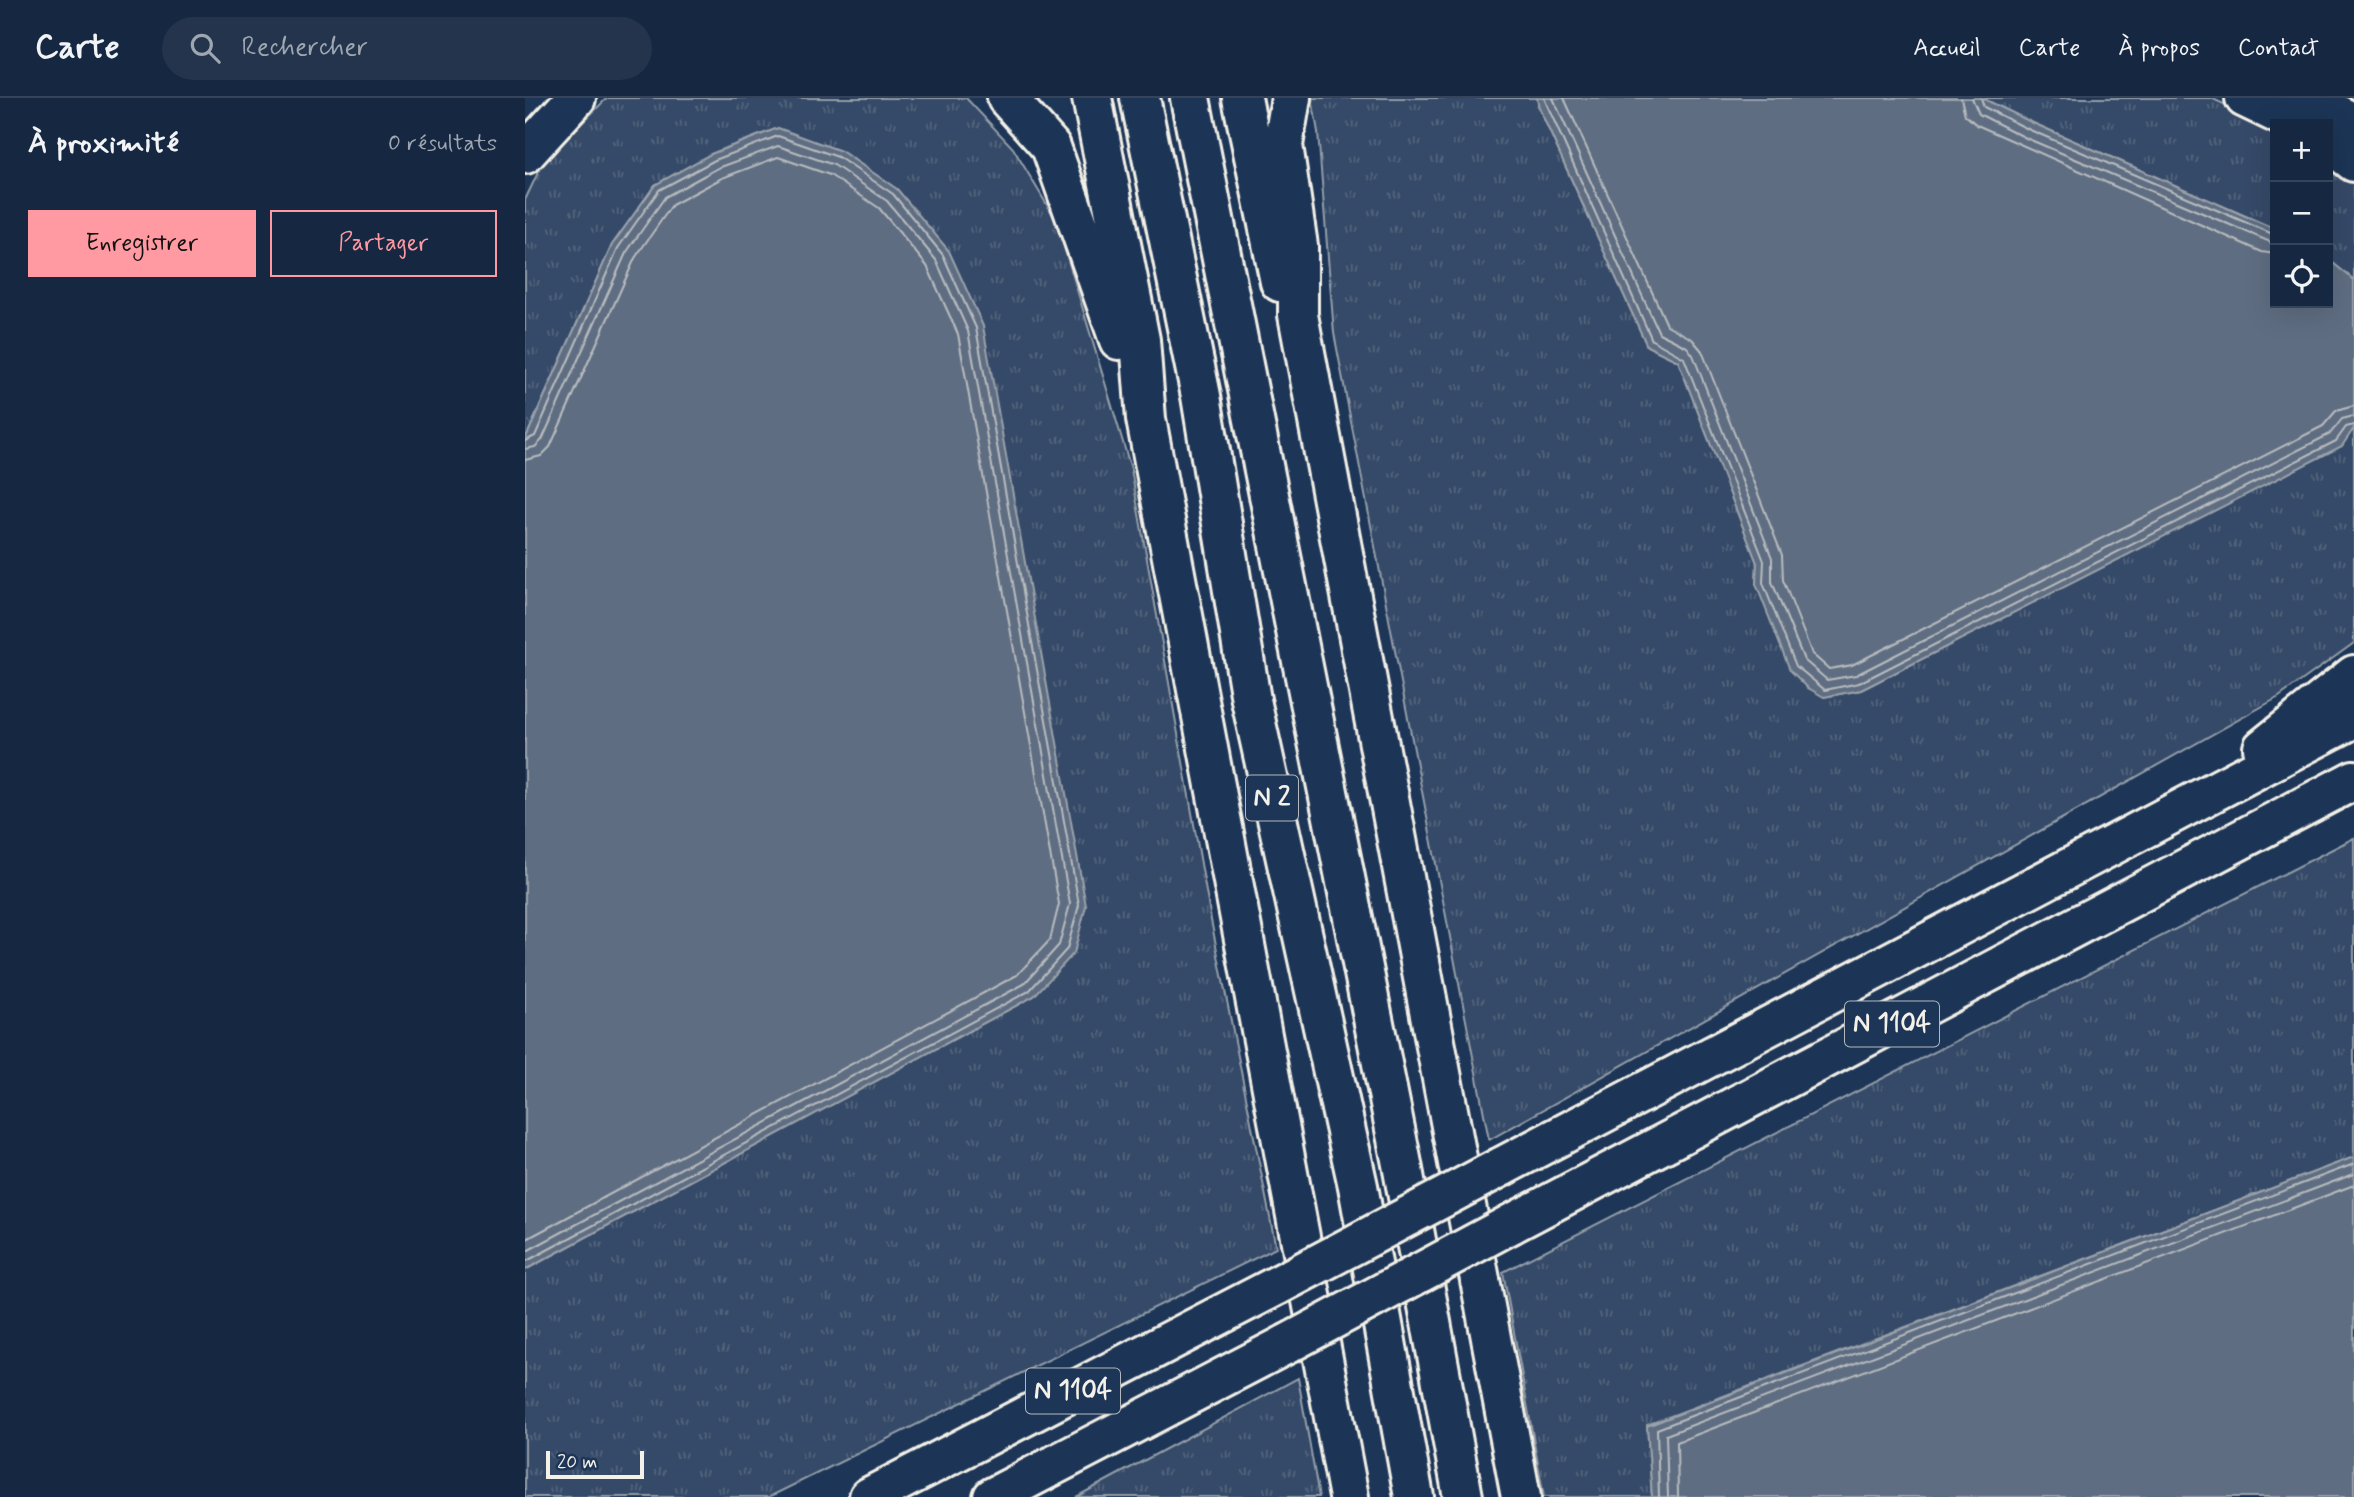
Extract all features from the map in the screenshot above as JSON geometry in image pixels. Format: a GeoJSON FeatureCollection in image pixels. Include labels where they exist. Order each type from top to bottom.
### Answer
{"type":"FeatureCollection","features":[{"type":"Feature","properties":{"kind":"highway"},"geometry":{"type":"LineString","coordinates":[[525,154],[576,98]]}},
{"type":"Feature","properties":{"kind":"highway"},"geometry":{"type":"LineString","coordinates":[[1007,98],[1051,147],[1146,419]]}},
{"type":"Feature","properties":{"kind":"highway"},"geometry":{"type":"LineString","coordinates":[[1092,98],[1140,340],[1146,419],[1349,1497]]}},
{"type":"Feature","properties":{"kind":"highway","name":"N 2"},"geometry":{"type":"LineString","coordinates":[[1140,98],[1201,396],[1251,700],[1358,1185],[1414,1497]]}},
{"type":"Feature","properties":{"kind":"highway","name":"N 2"},"geometry":{"type":"LineString","coordinates":[[1189,98],[1402,1164],[1463,1497]]}},
{"type":"Feature","properties":{"kind":"highway"},"geometry":{"type":"LineString","coordinates":[[1242,98],[1279,281],[1298,315]]}},
{"type":"Feature","properties":{"kind":"highway"},"geometry":{"type":"LineString","coordinates":[[1291,98],[1283,145],[1298,246],[1298,315],[1521,1497]]}},
{"type":"Feature","properties":{"kind":"highway"},"geometry":{"type":"LineString","coordinates":[[2245,98],[2289,119]]}},
{"type":"Feature","properties":{"kind":"highway"},"geometry":{"type":"LineString","coordinates":[[2303,98],[2354,123]]}},
{"type":"Feature","properties":{"kind":"highway"},"geometry":{"type":"LineString","coordinates":[[2333,146],[2354,162]]}},
{"type":"Feature","properties":{"kind":"highway"},"geometry":{"type":"LineString","coordinates":[[2210,793],[2354,675]]}},
{"type":"Feature","properties":{"kind":"highway","name":"N 1104"},"geometry":{"type":"LineString","coordinates":[[869,1497],[1278,1285],[2354,718]]}},
{"type":"Feature","properties":{"kind":"highway","name":"N 1104"},"geometry":{"type":"LineString","coordinates":[[993,1497],[2354,780]]}},
{"type":"Feature","properties":{"kind":"highway"},"geometry":{"type":"LineString","coordinates":[[2272,823],[2354,802]]}},
{"type":"Feature","properties":{"kind":"green space"},"geometry":{"type":"Polygon","coordinates":[[[607,98],[966,98],[1013,148],[1056,220],[1131,469],[1211,920],[1276,1248],[769,1497],[525,1497],[525,1270],[1034,996],[778,128],[711,154],[655,185],[612,245],[525,440],[525,200],[543,162],[607,98]]]}},
{"type":"Feature","properties":{"kind":"green space"},"geometry":{"type":"Polygon","coordinates":[[[1312,98],[1537,98],[1539,108],[1647,346],[1678,361],[1757,563],[1756,584],[1824,697],[1861,690],[2341,446],[2354,428],[2354,643],[2279,697],[1489,1140],[1334,333],[1318,132],[1312,98]]]}},
{"type":"Feature","properties":{"kind":"green space"},"geometry":{"type":"Polygon","coordinates":[[[1982,98],[2211,98],[2270,126],[2270,227],[1982,98]]]}},
{"type":"Feature","properties":{"kind":"green space"},"geometry":{"type":"Polygon","coordinates":[[[2333,162],[2354,178],[2354,280],[2333,263],[2333,162]]]}},
{"type":"Feature","properties":{"kind":"green space"},"geometry":{"type":"Polygon","coordinates":[[[2354,838],[2354,1157],[1647,1425],[1652,1497],[1544,1497],[1503,1272],[2354,838]]]}},
{"type":"Feature","properties":{"kind":"green space"},"geometry":{"type":"Polygon","coordinates":[[[1298,1378],[1319,1497],[1076,1497],[1298,1378]]]}},
{"type":"Feature","properties":{"kind":"water"},"geometry":{"type":"Polygon","coordinates":[[[1537,98],[1982,98],[2270,227],[2270,308],[2333,308],[2333,263],[2354,280],[2354,428],[2342,446],[1861,690],[1824,697],[1808,688],[1790,670],[1756,584],[1757,563],[1678,361],[1647,346],[1539,108],[1537,98]]]}},
{"type":"Feature","properties":{"kind":"water"},"geometry":{"type":"Polygon","coordinates":[[[778,128],[841,151],[897,189],[949,251],[983,326],[1086,906],[1074,953],[1034,996],[525,1270],[525,440],[612,245],[655,185],[711,154],[778,128]]]}},
{"type":"Feature","properties":{"kind":"water"},"geometry":{"type":"Polygon","coordinates":[[[2354,1157],[2354,1497],[1652,1497],[1647,1426],[2354,1157]]]}}]}
